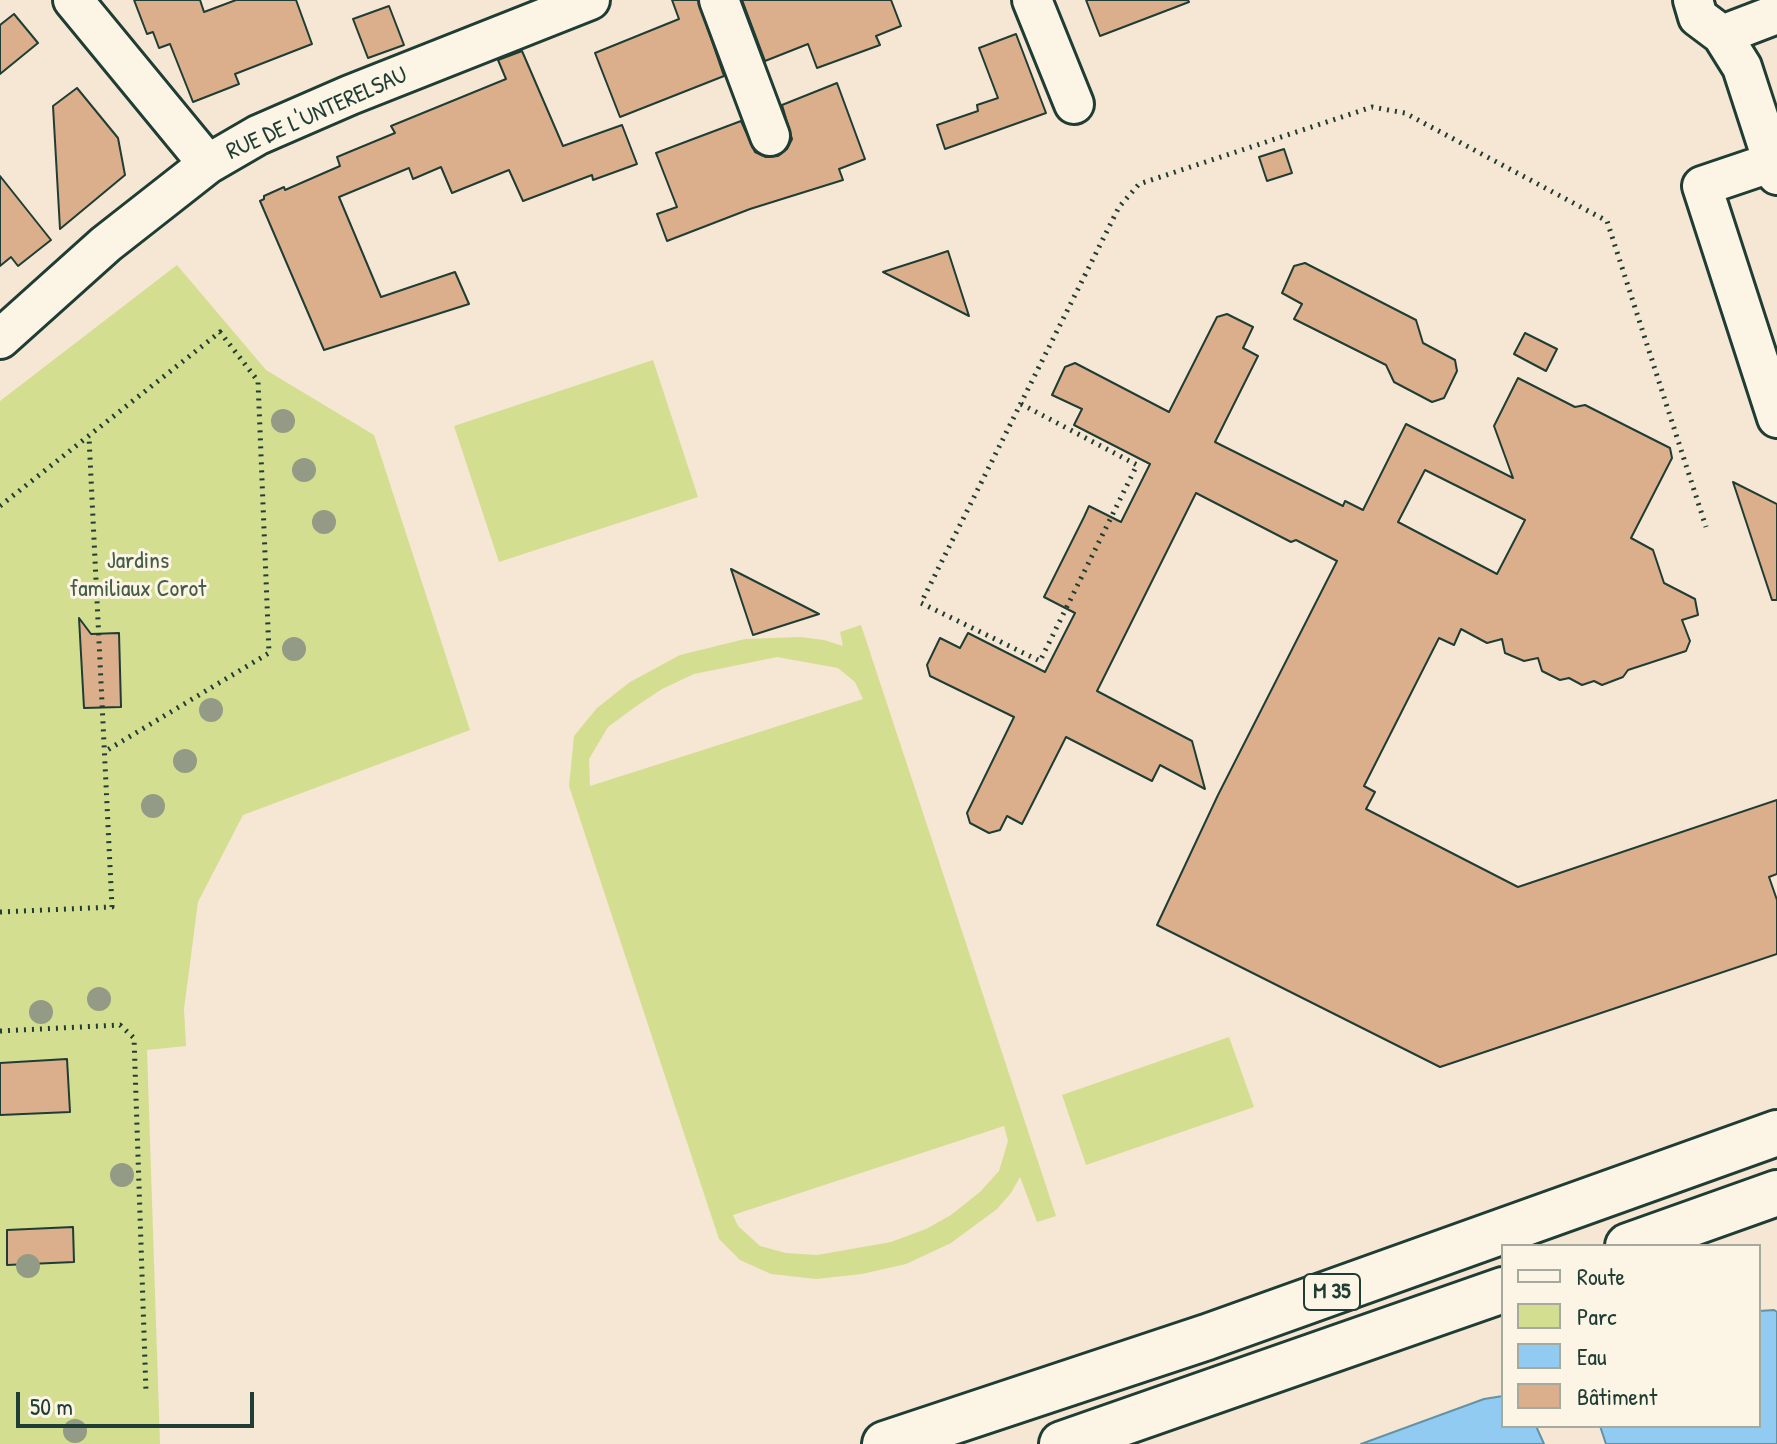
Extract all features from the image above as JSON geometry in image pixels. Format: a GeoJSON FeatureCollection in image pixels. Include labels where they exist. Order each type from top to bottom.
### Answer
{"type":"FeatureCollection","features":[{"type":"Feature","properties":{"kind":"highway","name":"M 35"},"geometry":{"type":"LineString","coordinates":[[885,1444],[1207,1337],[1777,1133]]}},
{"type":"Feature","properties":{"kind":"highway"},"geometry":{"type":"LineString","coordinates":[[1634,1244],[1777,1193]]}},
{"type":"Feature","properties":{"kind":"highway","name":"M 35"},"geometry":{"type":"LineString","coordinates":[[1062,1444],[1501,1291]]}},
{"type":"Feature","properties":{"kind":"street"},"geometry":{"type":"LineString","coordinates":[[73,0],[208,164]]}},
{"type":"Feature","properties":{"kind":"street","name":"RUE DE L'UNTERELSAU"},"geometry":{"type":"LineString","coordinates":[[0,339],[106,244],[208,164],[258,135],[590,0]]}},
{"type":"Feature","properties":{"kind":"street"},"geometry":{"type":"LineString","coordinates":[[719,0],[770,136]]}},
{"type":"Feature","properties":{"kind":"street"},"geometry":{"type":"LineString","coordinates":[[1032,0],[1074,104]]}},
{"type":"Feature","properties":{"kind":"street"},"geometry":{"type":"LineString","coordinates":[[1693,0],[1698,17],[1722,35],[1742,67],[1775,169],[1702,186],[1777,418]]}},
{"type":"Feature","properties":{"kind":"street"},"geometry":{"type":"LineString","coordinates":[[1722,35],[1777,14]]}},
{"type":"Feature","properties":{"kind":"path"},"geometry":{"type":"LineString","coordinates":[[1021,404],[1137,465],[1040,661],[921,603],[1119,207],[1139,184],[1372,107],[1405,113],[1607,221],[1706,527]]}},
{"type":"Feature","properties":{"kind":"path"},"geometry":{"type":"LineString","coordinates":[[0,506],[220,332],[258,381],[269,653],[104,752]]}},
{"type":"Feature","properties":{"kind":"path"},"geometry":{"type":"LineString","coordinates":[[0,912],[112,907],[89,436]]}},
{"type":"Feature","properties":{"kind":"path"},"geometry":{"type":"LineString","coordinates":[[0,1031],[120,1025],[134,1038],[146,1392]]}},
{"type":"Feature","properties":{"kind":"green space","name":"Jardins familiaux Corot"},"geometry":{"type":"Polygon","coordinates":[[[177,265],[266,370],[374,435],[470,730],[243,815],[198,902],[184,1009],[186,1046],[147,1050],[160,1444],[0,1444],[0,401],[177,265]]]}},
{"type":"Feature","properties":{"kind":"green space"},"geometry":{"type":"Polygon","coordinates":[[[653,360],[698,497],[499,562],[454,426],[653,360]]]}},
{"type":"Feature","properties":{"kind":"green space"},"geometry":{"type":"Polygon","coordinates":[[[861,625],[1056,1216],[1037,1222],[1020,1177],[997,1209],[951,1243],[906,1264],[862,1274],[816,1279],[771,1274],[740,1260],[719,1239],[569,786],[574,736],[597,708],[630,682],[680,655],[745,639],[800,637],[843,646],[840,632],[861,625]],[[777,657],[694,674],[662,689],[635,707],[608,727],[589,759],[590,786],[863,699],[855,682],[838,668],[777,657]],[[1004,1126],[733,1215],[738,1226],[760,1246],[786,1253],[817,1255],[891,1242],[926,1229],[951,1215],[980,1192],[999,1171],[1008,1141],[1004,1126]]]}},
{"type":"Feature","properties":{"kind":"green space"},"geometry":{"type":"Polygon","coordinates":[[[1229,1037],[1254,1107],[1086,1165],[1062,1095],[1229,1037]]]}},
{"type":"Feature","properties":{"kind":"water"},"geometry":{"type":"Polygon","coordinates":[[[1761,1311],[1777,1312],[1777,1444],[1606,1444],[1601,1428],[1761,1428],[1761,1311]]]}},
{"type":"Feature","properties":{"kind":"water"},"geometry":{"type":"Polygon","coordinates":[[[1501,1396],[1501,1428],[1537,1428],[1544,1444],[1361,1444],[1484,1399],[1501,1396]]]}},
{"type":"Feature","properties":{"kind":"building"},"geometry":{"type":"Polygon","coordinates":[[[134,0],[200,0],[204,12],[236,0],[296,0],[312,44],[235,74],[239,84],[193,102],[170,44],[159,48],[153,32],[147,34],[134,0]]]}},
{"type":"Feature","properties":{"kind":"building"},"geometry":{"type":"Polygon","coordinates":[[[672,0],[698,0],[724,76],[620,117],[595,53],[679,19],[672,0]]]}},
{"type":"Feature","properties":{"kind":"building"},"geometry":{"type":"Polygon","coordinates":[[[742,0],[891,0],[901,26],[876,36],[880,45],[817,68],[808,44],[765,61],[742,0]]]}},
{"type":"Feature","properties":{"kind":"building"},"geometry":{"type":"Polygon","coordinates":[[[1086,0],[1188,0],[1189,2],[1100,36],[1086,0]]]}},
{"type":"Feature","properties":{"kind":"building"},"geometry":{"type":"Polygon","coordinates":[[[389,6],[404,45],[368,58],[353,19],[389,6]]]}},
{"type":"Feature","properties":{"kind":"building"},"geometry":{"type":"Polygon","coordinates":[[[14,14],[38,43],[0,74],[0,25],[14,14]]]}},
{"type":"Feature","properties":{"kind":"building"},"geometry":{"type":"Polygon","coordinates":[[[1016,34],[1046,113],[945,149],[937,125],[978,111],[977,105],[998,98],[979,48],[1016,34]]]}},
{"type":"Feature","properties":{"kind":"building"},"geometry":{"type":"Polygon","coordinates":[[[522,51],[563,146],[622,125],[637,164],[593,180],[592,175],[523,201],[509,170],[452,193],[441,167],[413,179],[409,168],[339,197],[381,297],[455,272],[469,304],[324,350],[260,201],[284,187],[285,190],[340,166],[337,157],[395,133],[391,126],[506,79],[498,60],[522,51]]]}},
{"type":"Feature","properties":{"kind":"building"},"geometry":{"type":"Polygon","coordinates":[[[837,83],[865,159],[839,169],[843,180],[750,209],[667,241],[657,214],[677,207],[656,153],[741,121],[755,152],[766,157],[778,156],[787,149],[792,139],[782,105],[837,83]]]}},
{"type":"Feature","properties":{"kind":"building"},"geometry":{"type":"Polygon","coordinates":[[[77,88],[118,138],[125,175],[60,229],[53,106],[77,88]]]}},
{"type":"Feature","properties":{"kind":"building"},"geometry":{"type":"Polygon","coordinates":[[[1284,149],[1292,173],[1267,181],[1259,157],[1284,149]]]}},
{"type":"Feature","properties":{"kind":"building"},"geometry":{"type":"Polygon","coordinates":[[[0,176],[51,240],[18,266],[11,257],[0,266],[0,176]]]}},
{"type":"Feature","properties":{"kind":"building"},"geometry":{"type":"Polygon","coordinates":[[[948,251],[969,316],[883,272],[933,256],[948,251]]]}},
{"type":"Feature","properties":{"kind":"building"},"geometry":{"type":"Polygon","coordinates":[[[1305,263],[1416,320],[1423,343],[1455,360],[1457,371],[1444,398],[1432,402],[1394,382],[1386,365],[1294,319],[1302,304],[1282,293],[1294,266],[1305,263]]]}},
{"type":"Feature","properties":{"kind":"building"},"geometry":{"type":"Polygon","coordinates":[[[1227,314],[1253,327],[1243,348],[1258,356],[1215,442],[1343,506],[1345,501],[1363,510],[1406,424],[1513,478],[1494,426],[1518,378],[1575,407],[1585,405],[1670,448],[1672,458],[1631,538],[1653,550],[1664,583],[1695,599],[1698,615],[1682,620],[1690,641],[1686,651],[1628,670],[1623,677],[1602,685],[1594,681],[1582,685],[1569,678],[1560,680],[1542,671],[1538,658],[1524,661],[1505,653],[1502,639],[1487,643],[1461,629],[1454,645],[1439,638],[1364,786],[1375,792],[1366,809],[1518,887],[1777,800],[1777,874],[1769,877],[1777,900],[1777,954],[1440,1067],[1157,925],[1218,795],[1337,561],[1296,540],[1291,542],[1196,493],[1097,691],[1192,741],[1205,789],[1160,765],[1152,781],[1066,737],[1022,824],[1007,816],[1000,830],[989,833],[970,823],[967,813],[1014,717],[930,676],[927,665],[940,638],[960,648],[968,633],[1045,672],[1075,613],[1044,597],[1089,506],[1121,522],[1150,464],[1074,425],[1082,409],[1052,395],[1065,367],[1075,363],[1169,412],[1217,317],[1227,314]],[[1425,470],[1398,522],[1497,574],[1525,520],[1425,470]]]}},
{"type":"Feature","properties":{"kind":"building"},"geometry":{"type":"Polygon","coordinates":[[[1525,333],[1557,349],[1546,371],[1514,354],[1525,333]]]}},
{"type":"Feature","properties":{"kind":"building"},"geometry":{"type":"Polygon","coordinates":[[[1733,482],[1777,504],[1777,600],[1772,600],[1733,482]]]}},
{"type":"Feature","properties":{"kind":"building"},"geometry":{"type":"Polygon","coordinates":[[[731,569],[819,614],[753,635],[731,569]]]}},
{"type":"Feature","properties":{"kind":"building"},"geometry":{"type":"Polygon","coordinates":[[[79,618],[91,634],[119,633],[121,707],[84,708],[79,618]]]}},
{"type":"Feature","properties":{"kind":"building"},"geometry":{"type":"Polygon","coordinates":[[[67,1059],[70,1112],[0,1115],[0,1063],[67,1059]]]}},
{"type":"Feature","properties":{"kind":"building"},"geometry":{"type":"Polygon","coordinates":[[[73,1227],[74,1262],[7,1265],[7,1230],[73,1227]]]}}]}
